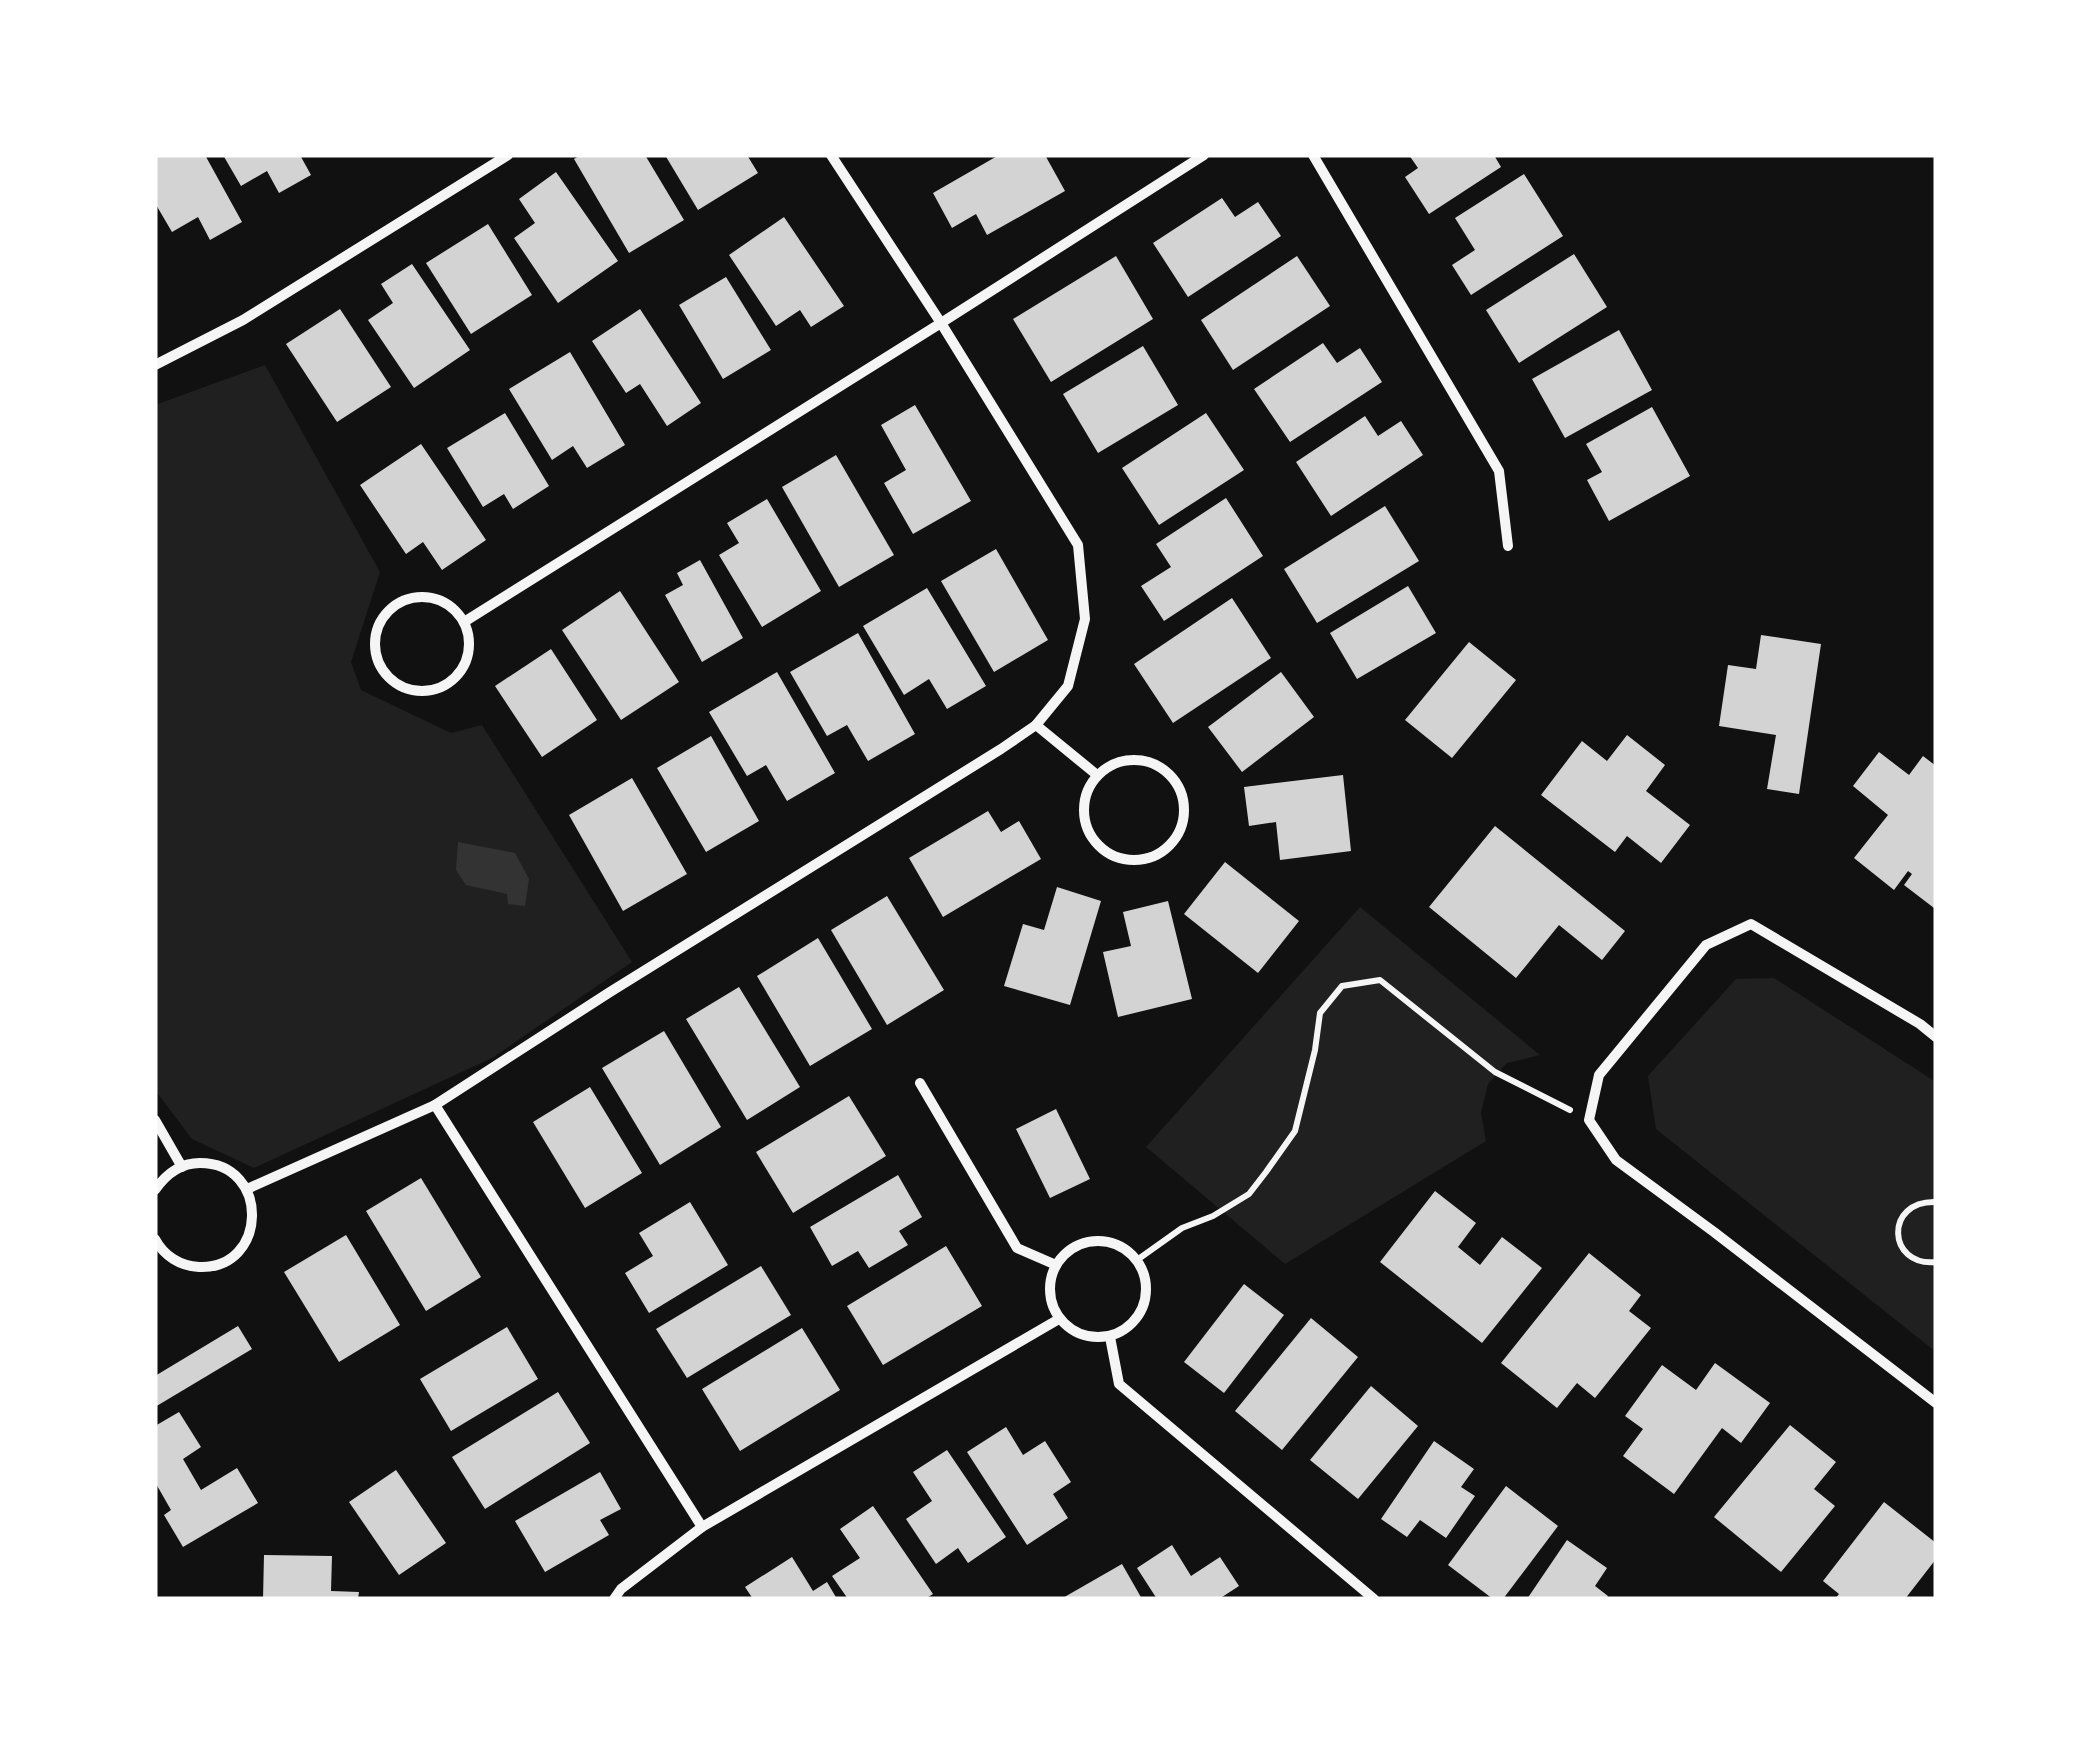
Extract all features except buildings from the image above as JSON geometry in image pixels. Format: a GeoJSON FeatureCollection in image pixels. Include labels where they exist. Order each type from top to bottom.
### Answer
{"type":"FeatureCollection","features":[{"type":"Feature","properties":{"kind":"street"},"geometry":{"type":"LineString","coordinates":[[155,365],[243,320],[508,155]]}},
{"type":"Feature","properties":{"kind":"street"},"geometry":{"type":"LineString","coordinates":[[246,1190],[435,1104],[985,760],[1036,725],[1068,686],[1086,619],[1078,544],[831,155]]}},
{"type":"Feature","properties":{"kind":"street"},"geometry":{"type":"LineString","coordinates":[[464,622],[1204,155]]}},
{"type":"Feature","properties":{"kind":"street"},"geometry":{"type":"LineString","coordinates":[[1313,155],[1499,471],[1508,546]]}},
{"type":"Feature","properties":{"kind":"street"},"geometry":{"type":"LineString","coordinates":[[411,597],[442,600],[464,622],[469,652],[454,679],[425,691],[396,683],[385,672],[378,658],[378,628],[385,614],[397,604],[411,597]]}},
{"type":"Feature","properties":{"kind":"street"},"geometry":{"type":"LineString","coordinates":[[1036,725],[1097,775]]}},
{"type":"Feature","properties":{"kind":"street"},"geometry":{"type":"LineString","coordinates":[[1128,760],[1159,766],[1181,792],[1182,825],[1174,841],[1149,859],[1121,860],[1106,852],[1092,839],[1085,823],[1083,805],[1097,775],[1128,760]]}},
{"type":"Feature","properties":{"kind":"street"},"geometry":{"type":"LineString","coordinates":[[1936,1037],[1751,924],[1706,945],[1599,1075],[1589,1120],[1616,1160],[1936,1404]]}},
{"type":"Feature","properties":{"kind":"street"},"geometry":{"type":"LineString","coordinates":[[920,1084],[1017,1248],[1056,1265]]}},
{"type":"Feature","properties":{"kind":"street"},"geometry":{"type":"LineString","coordinates":[[435,1104],[702,1527]]}},
{"type":"Feature","properties":{"kind":"street"},"geometry":{"type":"LineString","coordinates":[[155,1120],[182,1167]]}},
{"type":"Feature","properties":{"kind":"street"},"geometry":{"type":"LineString","coordinates":[[155,1190],[176,1168],[193,1163],[225,1168],[246,1190],[253,1218],[243,1246],[220,1264],[205,1268],[187,1266],[171,1258],[155,1239]]}},
{"type":"Feature","properties":{"kind":"street"},"geometry":{"type":"LineString","coordinates":[[1105,1241],[1123,1247],[1137,1260],[1145,1277],[1146,1296],[1140,1314],[1128,1328],[1110,1337],[1091,1338],[1073,1331],[1059,1319],[1051,1302],[1050,1282],[1056,1265],[1068,1250],[1086,1242],[1105,1241]]}},
{"type":"Feature","properties":{"kind":"street"},"geometry":{"type":"LineString","coordinates":[[614,1599],[621,1589],[702,1527],[1059,1319]]}},
{"type":"Feature","properties":{"kind":"street"},"geometry":{"type":"LineString","coordinates":[[1110,1337],[1119,1384],[1374,1599]]}},
{"type":"Feature","properties":{"kind":"path"},"geometry":{"type":"LineString","coordinates":[[1137,1260],[1182,1228],[1214,1216],[1249,1194],[1266,1172],[1295,1131],[1320,1013],[1342,986],[1380,980],[1495,1072],[1589,1120]]}},
{"type":"Feature","properties":{"kind":"path"},"geometry":{"type":"LineString","coordinates":[[1936,1202],[1918,1203],[1904,1212],[1898,1228],[1900,1244],[1909,1257],[1924,1263],[1936,1262]]}},
{"type":"Feature","properties":{"kind":"shaded area"},"geometry":{"type":"Polygon","coordinates":[[[265,365],[380,572],[351,662],[361,690],[451,733],[482,725],[632,962],[492,1058],[254,1168],[192,1139],[155,1090],[155,405],[265,365]]]}},
{"type":"Feature","properties":{"kind":"shaded area"},"geometry":{"type":"Polygon","coordinates":[[[458,842],[515,853],[529,879],[525,906],[508,904],[507,894],[466,885],[456,870],[458,842]]]}},
{"type":"Feature","properties":{"kind":"shaded area"},"geometry":{"type":"Polygon","coordinates":[[[1360,907],[1540,1055],[1507,1063],[1488,1084],[1481,1113],[1486,1141],[1285,1264],[1146,1147],[1360,907]]]}},
{"type":"Feature","properties":{"kind":"shaded area"},"geometry":{"type":"Polygon","coordinates":[[[1774,978],[1936,1082],[1936,1352],[1656,1129],[1648,1076],[1736,979],[1774,978]]]}}]}
